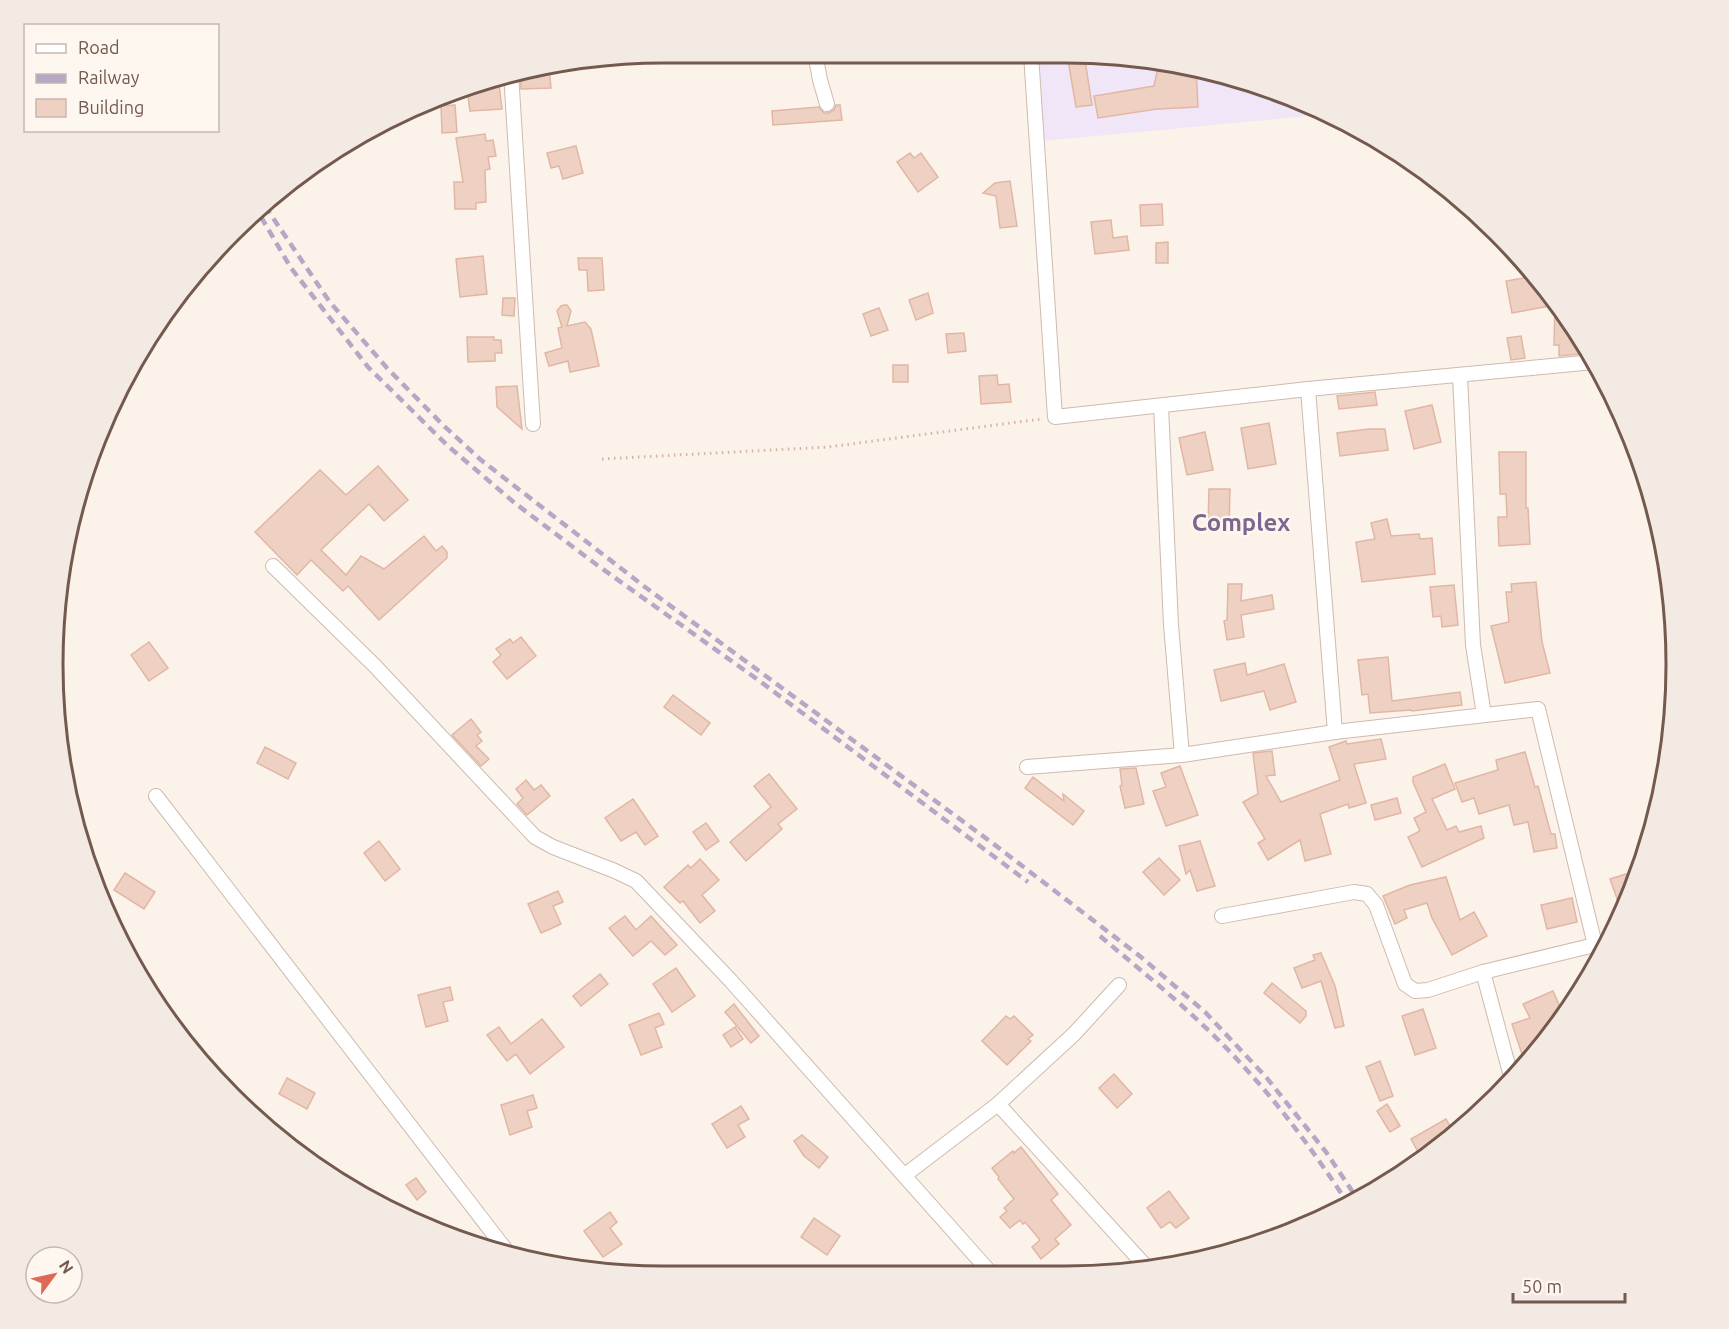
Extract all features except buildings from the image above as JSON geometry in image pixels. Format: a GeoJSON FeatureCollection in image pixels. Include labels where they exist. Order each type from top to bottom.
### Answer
{"type":"FeatureCollection","features":[{"type":"Feature","properties":{"kind":"street"},"geometry":{"type":"LineString","coordinates":[[817,63],[827,104]]}},
{"type":"Feature","properties":{"kind":"street"},"geometry":{"type":"LineString","coordinates":[[1032,63],[1055,417],[1308,389],[1584,363]]}},
{"type":"Feature","properties":{"kind":"street"},"geometry":{"type":"LineString","coordinates":[[512,82],[533,424]]}},
{"type":"Feature","properties":{"kind":"street"},"geometry":{"type":"LineString","coordinates":[[1460,376],[1473,645],[1484,715]]}},
{"type":"Feature","properties":{"kind":"street"},"geometry":{"type":"LineString","coordinates":[[1308,389],[1335,732]]}},
{"type":"Feature","properties":{"kind":"street"},"geometry":{"type":"LineString","coordinates":[[1161,406],[1171,625],[1182,755]]}},
{"type":"Feature","properties":{"kind":"street"},"geometry":{"type":"LineString","coordinates":[[273,566],[375,666],[535,837],[553,847],[636,881],[731,981],[985,1266]]}},
{"type":"Feature","properties":{"kind":"street"},"geometry":{"type":"LineString","coordinates":[[1027,767],[1182,755],[1335,732],[1538,709],[1600,939]]}},
{"type":"Feature","properties":{"kind":"street"},"geometry":{"type":"LineString","coordinates":[[156,796],[501,1243]]}},
{"type":"Feature","properties":{"kind":"street"},"geometry":{"type":"LineString","coordinates":[[1222,916],[1354,892],[1367,894],[1376,904],[1405,984],[1415,991],[1428,990],[1483,972],[1596,945]]}},
{"type":"Feature","properties":{"kind":"street"},"geometry":{"type":"LineString","coordinates":[[1483,972],[1509,1069]]}},
{"type":"Feature","properties":{"kind":"street"},"geometry":{"type":"LineString","coordinates":[[905,1175],[998,1104],[1074,1034],[1119,985]]}},
{"type":"Feature","properties":{"kind":"street"},"geometry":{"type":"LineString","coordinates":[[998,1104],[1141,1261]]}},
{"type":"Feature","properties":{"kind":"path"},"geometry":{"type":"LineString","coordinates":[[602,459],[828,447],[1055,417]]}},
{"type":"Feature","properties":{"kind":"shaded area"},"geometry":{"type":"Polygon","coordinates":[[[1037,63],[1104,64],[1182,75],[1220,83],[1258,95],[1311,116],[1042,141],[1037,63]]]}},
{"type":"Feature","properties":{"kind":"railway"},"geometry":{"type":"LineString","coordinates":[[269,211],[329,301],[387,368],[481,460],[645,587],[991,842],[1141,957],[1205,1012],[1266,1077],[1326,1152],[1353,1192]]}},
{"type":"Feature","properties":{"kind":"railway"},"geometry":{"type":"LineString","coordinates":[[262,218],[291,268],[368,367],[448,446],[516,504],[597,565],[761,682],[1028,882]]}},
{"type":"Feature","properties":{"kind":"railway"},"geometry":{"type":"LineString","coordinates":[[1100,936],[1193,1016],[1245,1068],[1299,1133],[1344,1197]]}},
{"type":"Feature","properties":{"kind":"district","name":"Complex"},"geometry":{"type":"Point","coordinates":[1241,522]}}]}
